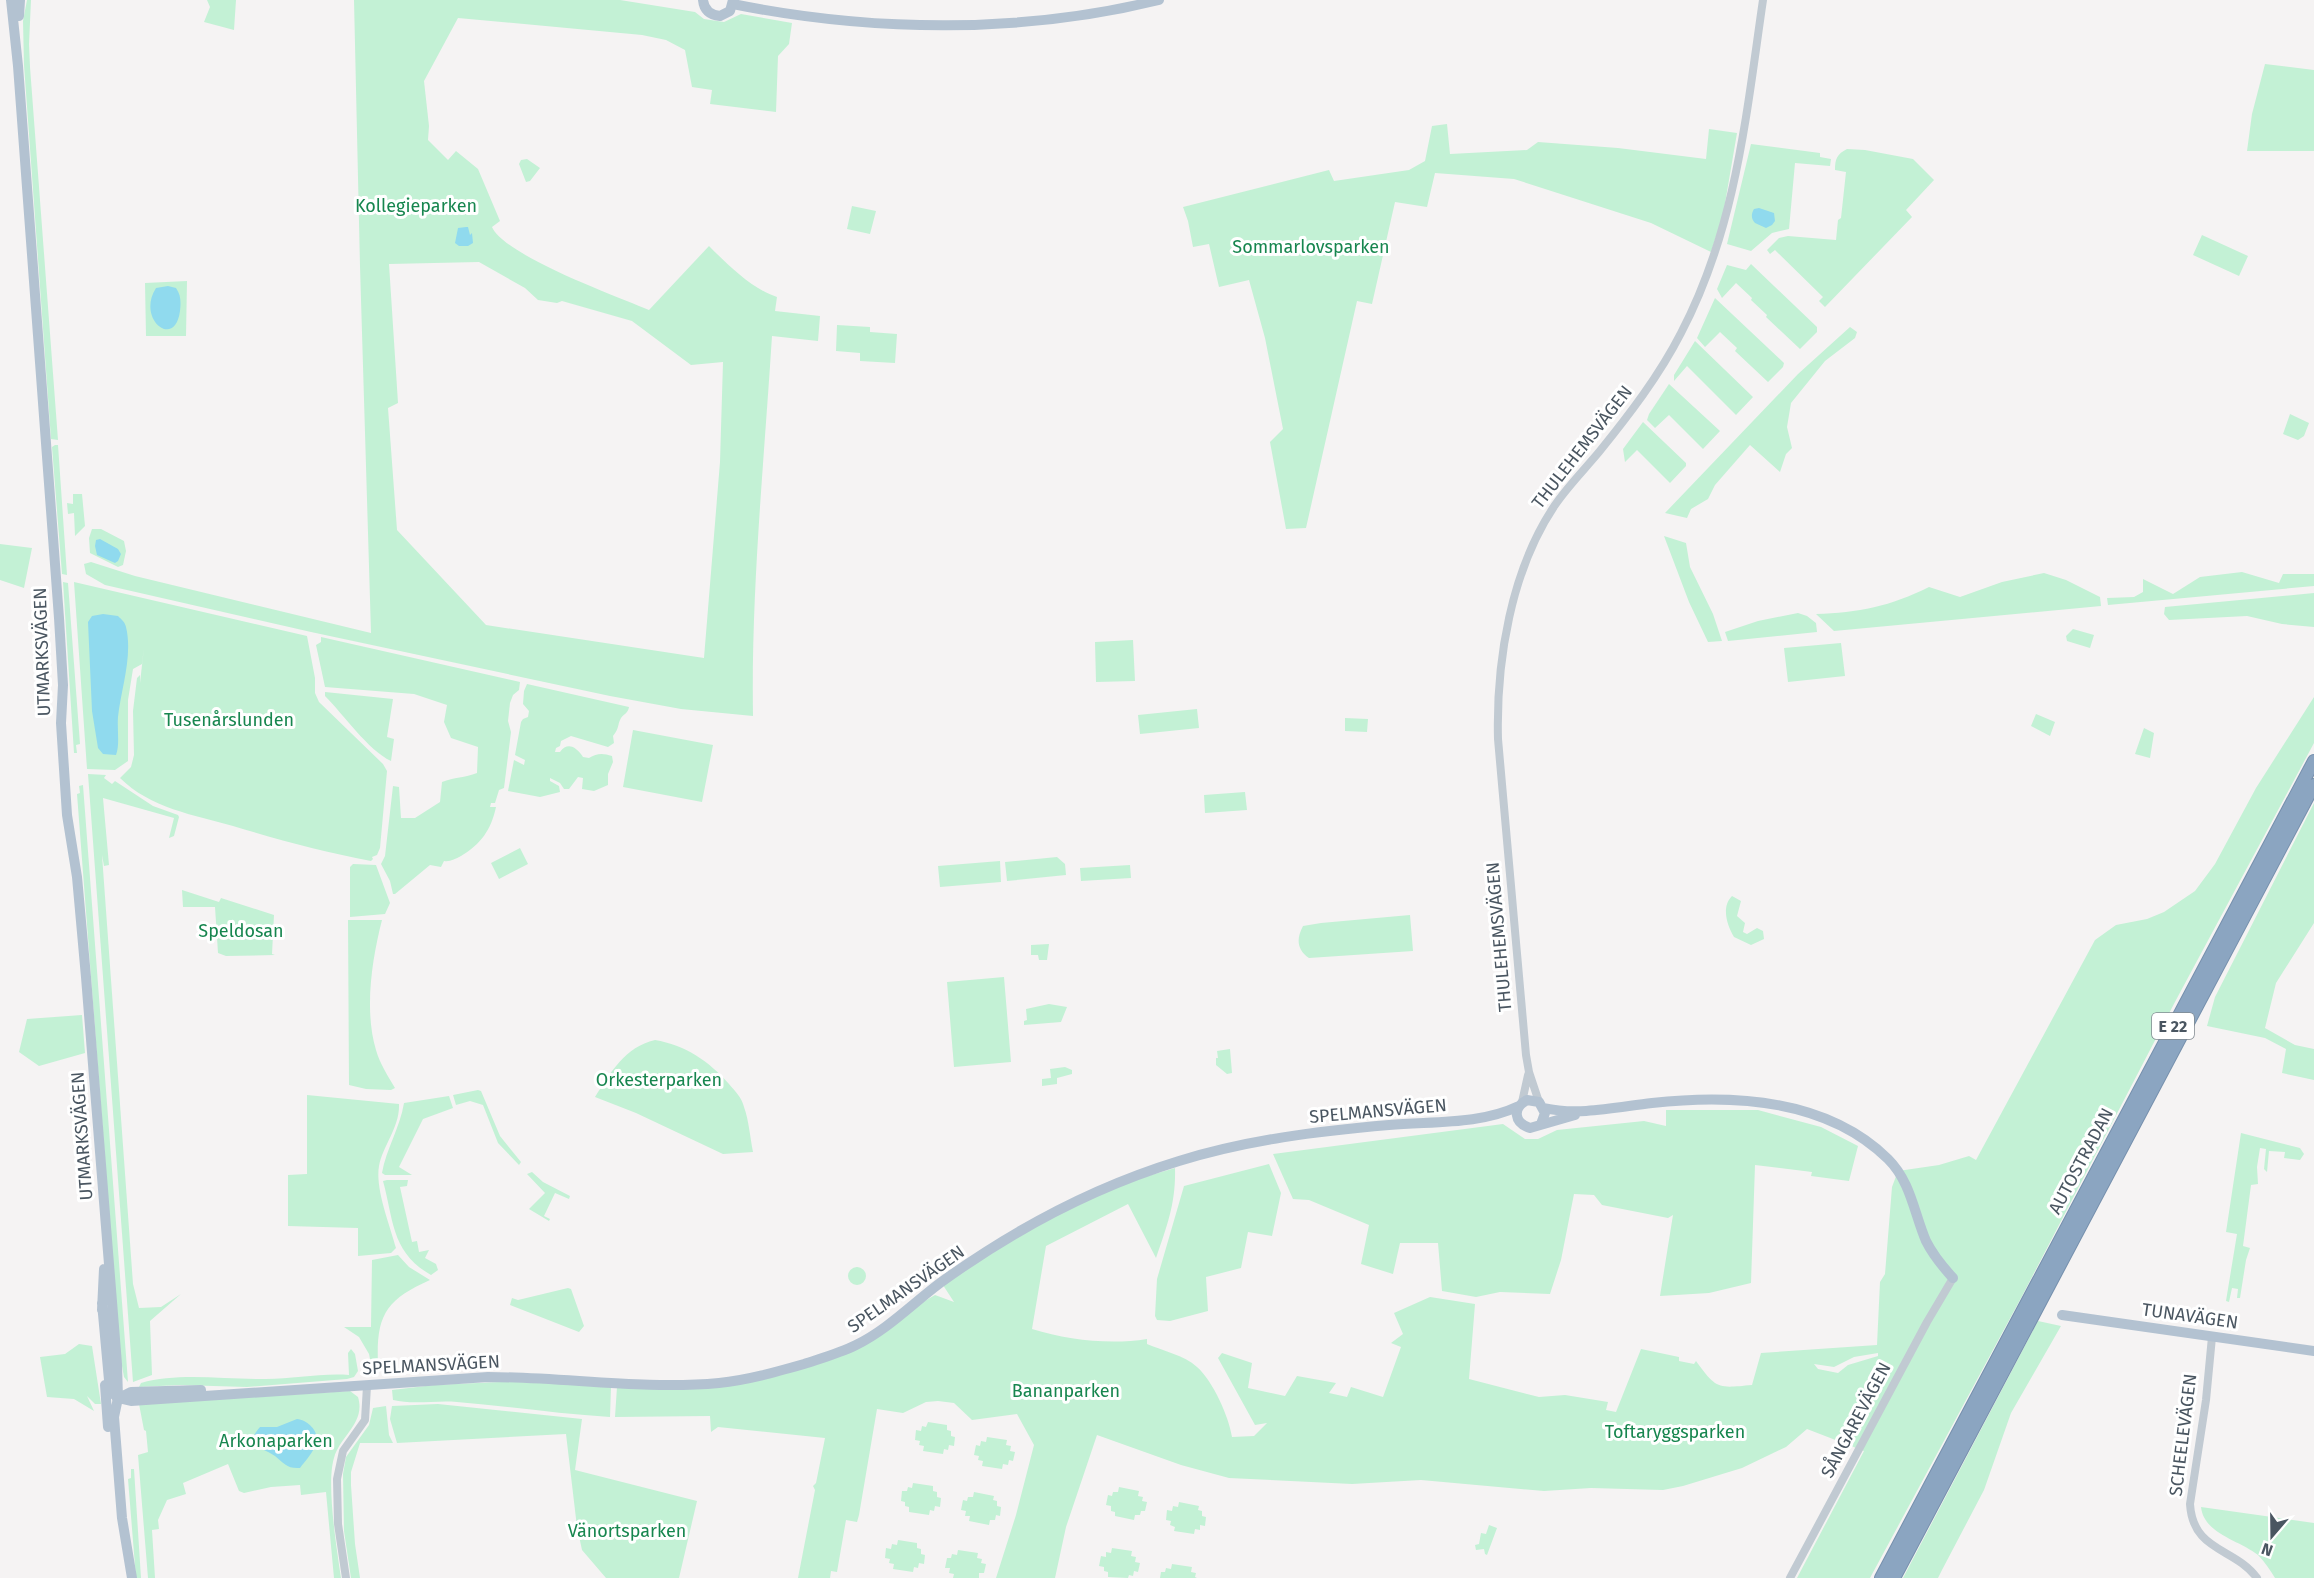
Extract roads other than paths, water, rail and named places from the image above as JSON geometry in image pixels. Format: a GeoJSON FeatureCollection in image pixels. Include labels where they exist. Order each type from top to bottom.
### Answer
{"type":"FeatureCollection","features":[{"type":"Feature","properties":{"kind":"highway","name":"AUTOSTRADAN"},"geometry":{"type":"LineString","coordinates":[[1894,1578],[2024,1321],[2314,761]]}},
{"type":"Feature","properties":{"kind":"highway","name":"AUTOSTRADAN"},"geometry":{"type":"LineString","coordinates":[[2038,1294],[2314,785]]}},
{"type":"Feature","properties":{"kind":"highway","name":"AUTOSTRADAN"},"geometry":{"type":"LineString","coordinates":[[1881,1578],[2024,1321]]}},
{"type":"Feature","properties":{"kind":"main road","name":"UTMARKSVÄGEN"},"geometry":{"type":"LineString","coordinates":[[11,0],[18,66],[60,640],[61,723],[67,815],[77,877],[86,967],[117,1365],[118,1398],[114,1417],[122,1518],[132,1578]]}},
{"type":"Feature","properties":{"kind":"main road","name":"UTMARKSVÄGEN"},"geometry":{"type":"LineString","coordinates":[[18,66],[19,0]]}},
{"type":"Feature","properties":{"kind":"main road"},"geometry":{"type":"LineString","coordinates":[[698,0],[703,0],[707,11],[715,16],[726,14],[733,2],[771,12],[882,23],[961,24],[1075,15],[1159,0]]}},
{"type":"Feature","properties":{"kind":"main road","name":"SPELMANSVÄGEN"},"geometry":{"type":"LineString","coordinates":[[118,1398],[131,1401],[238,1392],[488,1377],[678,1384],[744,1380],[827,1357],[856,1345],[879,1332],[925,1294],[1017,1233],[1098,1191],[1178,1161],[1227,1147],[1281,1137],[1391,1125],[1446,1122],[1501,1114],[1527,1100],[1560,1112],[1663,1102],[1748,1100],[1802,1112],[1841,1126],[1872,1145],[1890,1160],[1903,1178],[1926,1241],[1953,1278]]}},
{"type":"Feature","properties":{"kind":"main road"},"geometry":{"type":"LineString","coordinates":[[1517,1119],[1520,1104]]}},
{"type":"Feature","properties":{"kind":"main road"},"geometry":{"type":"LineString","coordinates":[[1541,1105],[1545,1113],[1541,1124]]}},
{"type":"Feature","properties":{"kind":"main road","name":"SPELMANSVÄGEN"},"geometry":{"type":"LineString","coordinates":[[1501,1114],[1517,1119],[1522,1126],[1530,1128],[1590,1110]]}},
{"type":"Feature","properties":{"kind":"main road","name":"UTMARKSVÄGEN"},"geometry":{"type":"LineString","coordinates":[[106,1235],[102,1303],[107,1408],[116,1521],[127,1578]]}},
{"type":"Feature","properties":{"kind":"main road"},"geometry":{"type":"LineString","coordinates":[[102,1303],[109,1389],[118,1398]]}},
{"type":"Feature","properties":{"kind":"main road","name":"TUNAVÄGEN"},"geometry":{"type":"LineString","coordinates":[[2062,1315],[2314,1351]]}},
{"type":"Feature","properties":{"kind":"main road"},"geometry":{"type":"LineString","coordinates":[[117,1365],[131,1392]]}},
{"type":"Feature","properties":{"kind":"main road","name":"SPELMANSVÄGEN"},"geometry":{"type":"LineString","coordinates":[[107,1408],[118,1398],[131,1392],[196,1390],[238,1392]]}},
{"type":"Feature","properties":{"kind":"street","name":"THULEHEMSVÄGEN"},"geometry":{"type":"LineString","coordinates":[[1520,1104],[1527,1089],[1529,1072],[1498,739],[1498,690],[1517,587],[1525,561],[1540,528],[1556,504],[1633,409],[1658,374],[1682,332],[1709,272],[1727,215],[1737,171],[1763,0]]}},
{"type":"Feature","properties":{"kind":"street","name":"THULEHEMSVÄGEN"},"geometry":{"type":"LineString","coordinates":[[1529,1072],[1541,1105]]}},
{"type":"Feature","properties":{"kind":"street","name":"SÅNGAREVÄGEN"},"geometry":{"type":"LineString","coordinates":[[1790,1578],[1927,1322],[1953,1278]]}},
{"type":"Feature","properties":{"kind":"street","name":"SCHEELEVÄGEN"},"geometry":{"type":"LineString","coordinates":[[2212,1337],[2206,1400],[2190,1504],[2192,1522],[2205,1541],[2243,1563],[2257,1578]]}},
{"type":"Feature","properties":{"kind":"street"},"geometry":{"type":"LineString","coordinates":[[346,1578],[338,1524],[337,1479],[343,1452],[365,1420],[368,1405],[367,1386]]}},
{"type":"Feature","properties":{"kind":"water"},"geometry":{"type":"Polygon","coordinates":[[[1759,208],[1774,213],[1775,221],[1772,225],[1766,228],[1755,223],[1752,216],[1753,211],[1759,208]]]}},
{"type":"Feature","properties":{"kind":"water"},"geometry":{"type":"Polygon","coordinates":[[[468,227],[470,235],[472,233],[473,243],[468,246],[459,246],[455,243],[458,228],[468,227]]]}},
{"type":"Feature","properties":{"kind":"water"},"geometry":{"type":"Polygon","coordinates":[[[168,286],[178,291],[180,311],[177,322],[171,328],[165,329],[153,319],[151,299],[156,288],[168,286]]]}},
{"type":"Feature","properties":{"kind":"water"},"geometry":{"type":"Polygon","coordinates":[[[100,539],[118,549],[121,554],[118,561],[115,563],[97,555],[96,540],[100,539]]]}},
{"type":"Feature","properties":{"kind":"water"},"geometry":{"type":"Polygon","coordinates":[[[103,614],[118,616],[124,622],[128,638],[127,661],[118,717],[116,755],[103,754],[98,748],[92,711],[88,622],[92,616],[103,614]]]}},
{"type":"Feature","properties":{"kind":"water"},"geometry":{"type":"Polygon","coordinates":[[[297,1419],[312,1427],[317,1439],[313,1450],[300,1468],[292,1468],[256,1446],[253,1439],[260,1427],[277,1427],[297,1419]]]}},
{"type":"Feature","properties":{"kind":"park label","name":"Kollegieparken"},"geometry":{"type":"Point","coordinates":[416,206]}},
{"type":"Feature","properties":{"kind":"park label","name":"Sommarlovsparken"},"geometry":{"type":"Point","coordinates":[1311,247]}},
{"type":"Feature","properties":{"kind":"park label","name":"Tusenårslunden"},"geometry":{"type":"Point","coordinates":[229,720]}},
{"type":"Feature","properties":{"kind":"park label","name":"Speldosan"},"geometry":{"type":"Point","coordinates":[241,931]}},
{"type":"Feature","properties":{"kind":"park label","name":"Orkesterparken"},"geometry":{"type":"Point","coordinates":[659,1080]}},
{"type":"Feature","properties":{"kind":"park label","name":"Bananparken"},"geometry":{"type":"Point","coordinates":[1066,1391]}},
{"type":"Feature","properties":{"kind":"park label","name":"Toftaryggsparken"},"geometry":{"type":"Point","coordinates":[1675,1432]}},
{"type":"Feature","properties":{"kind":"park label","name":"Arkonaparken"},"geometry":{"type":"Point","coordinates":[276,1441]}},
{"type":"Feature","properties":{"kind":"park label","name":"Vänortsparken"},"geometry":{"type":"Point","coordinates":[627,1531]}}]}
